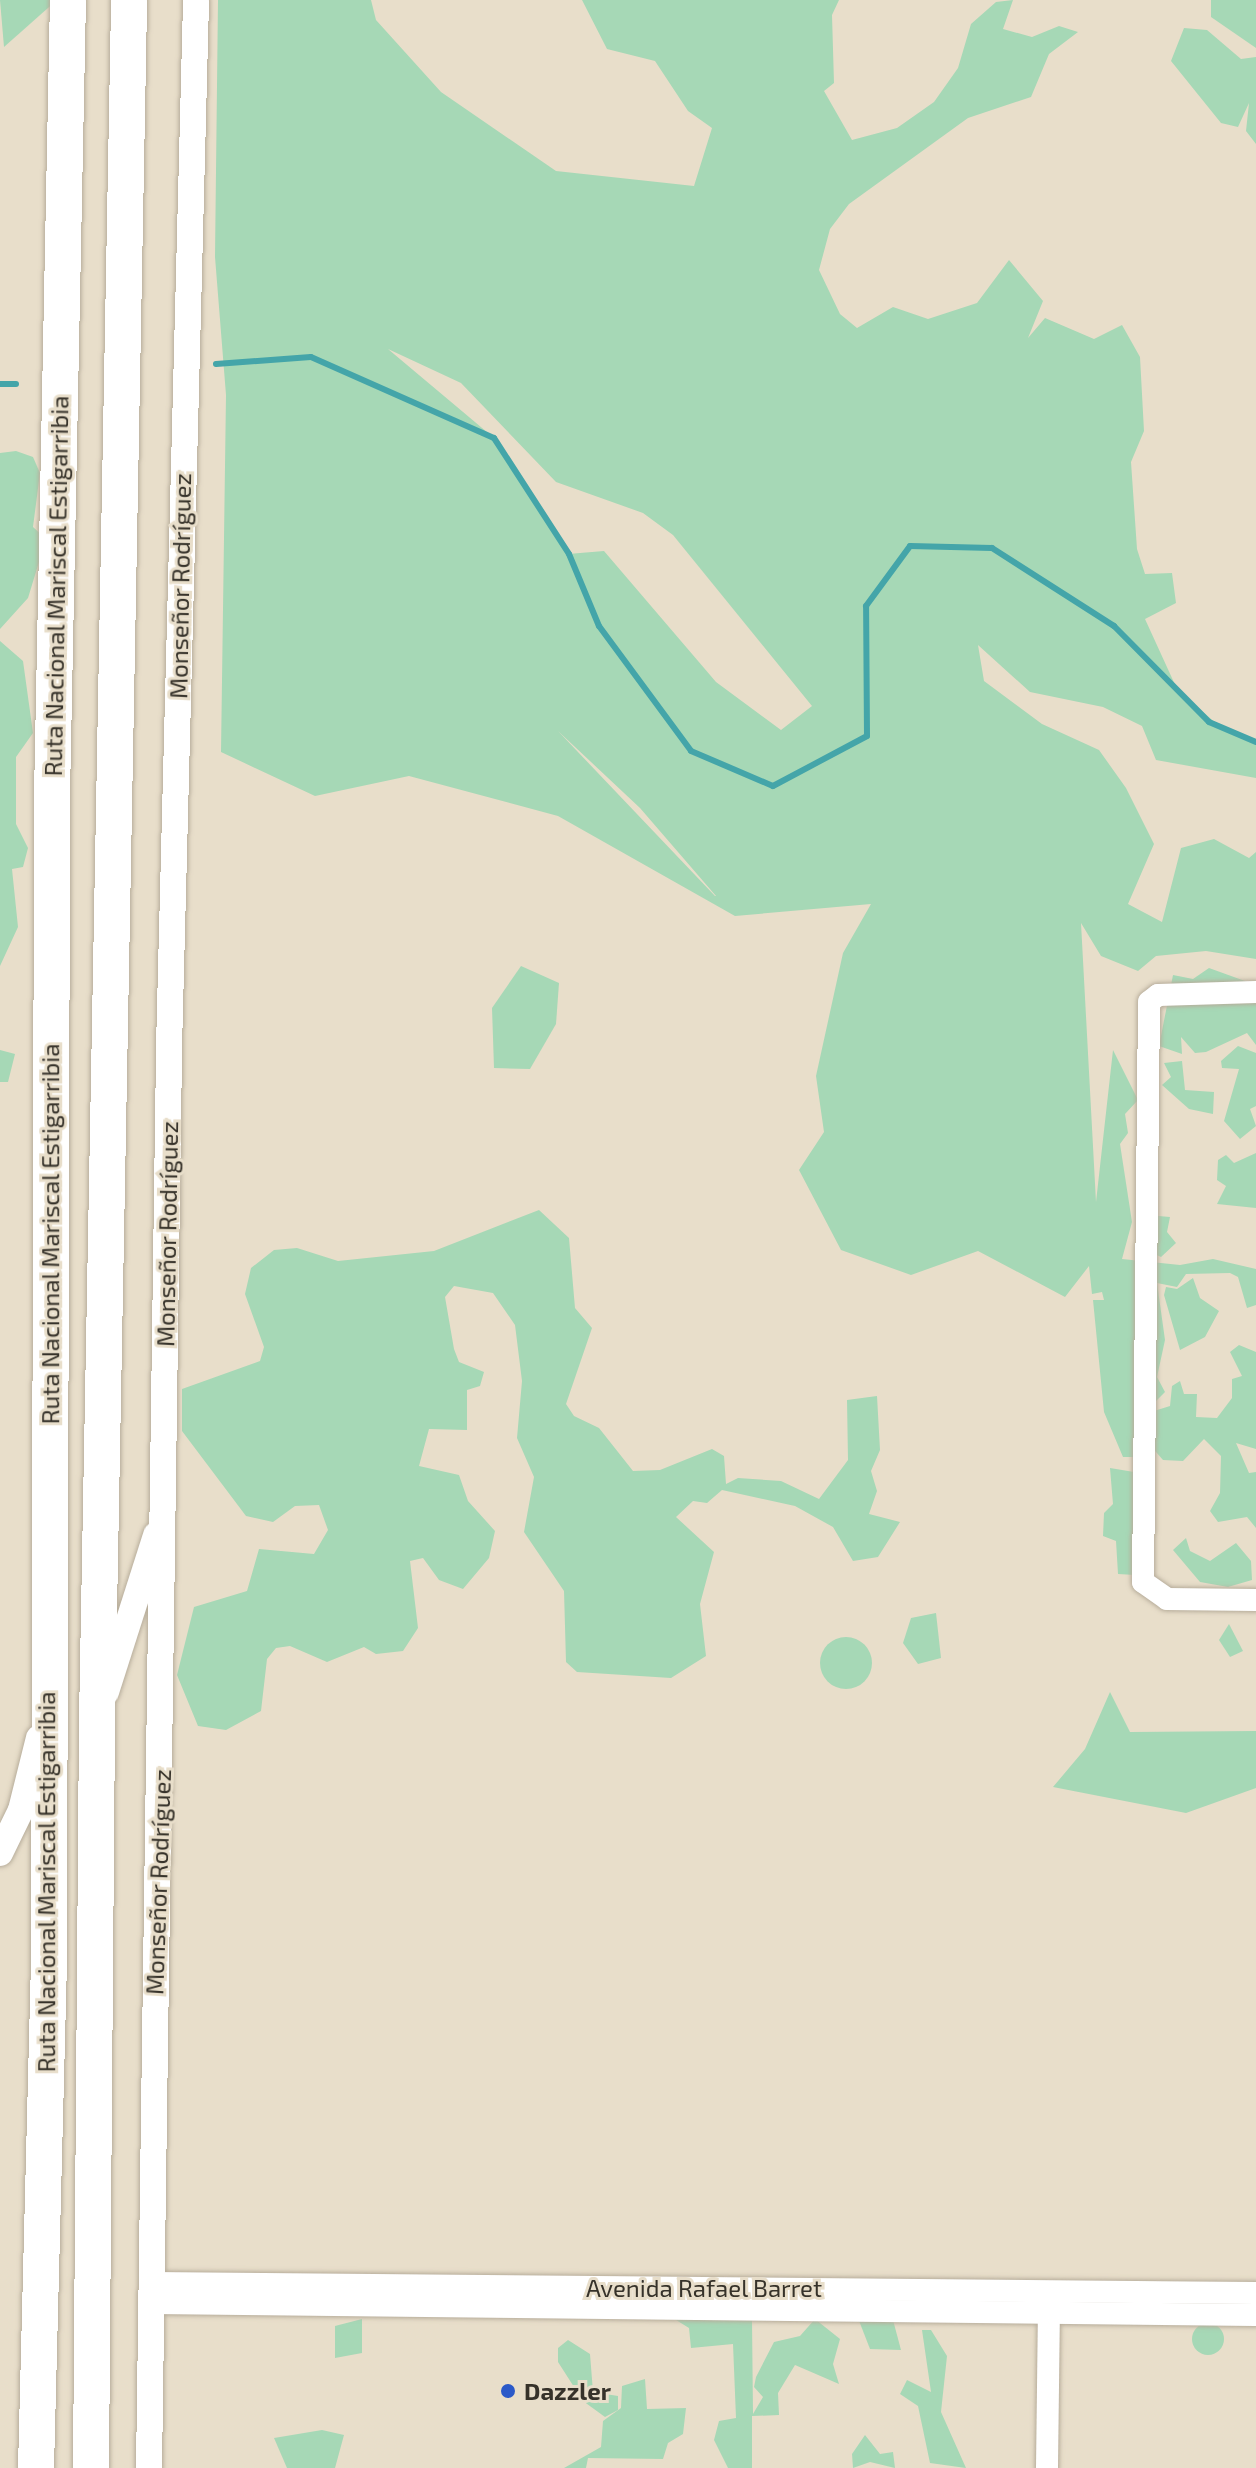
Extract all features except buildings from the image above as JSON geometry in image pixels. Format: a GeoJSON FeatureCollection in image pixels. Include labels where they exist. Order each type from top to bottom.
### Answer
{"type":"FeatureCollection","features":[{"type":"Feature","properties":{"kind":"highway","name":"Ruta Nacional Mariscal Estigarribia"},"geometry":{"type":"LineString","coordinates":[[36,2468],[47,1699],[52,811],[68,0]]}},
{"type":"Feature","properties":{"kind":"highway","name":"Ruta Nacional Mariscal Estigarribia"},"geometry":{"type":"LineString","coordinates":[[91,2468],[97,1719],[129,0]]}},
{"type":"Feature","properties":{"kind":"street","name":"Monseñor Rodríguez"},"geometry":{"type":"LineString","coordinates":[[149,2468],[164,1510],[196,0]]}},
{"type":"Feature","properties":{"kind":"street"},"geometry":{"type":"LineString","coordinates":[[1256,992],[1158,995],[1149,1002],[1143,1582],[1167,1599],[1256,1600]]}},
{"type":"Feature","properties":{"kind":"street"},"geometry":{"type":"LineString","coordinates":[[97,1719],[164,1510]]}},
{"type":"Feature","properties":{"kind":"street"},"geometry":{"type":"LineString","coordinates":[[0,1853],[21,1810],[47,1699]]}},
{"type":"Feature","properties":{"kind":"street","name":"Avenida Rafael Barret"},"geometry":{"type":"LineString","coordinates":[[152,2293],[1049,2302],[1256,2315]]}},
{"type":"Feature","properties":{"kind":"street","name":"Avenida Rafael Barret"},"geometry":{"type":"LineString","coordinates":[[1049,2302],[1256,2293]]}},
{"type":"Feature","properties":{"kind":"street"},"geometry":{"type":"LineString","coordinates":[[1047,2468],[1049,2302]]}},
{"type":"Feature","properties":{"kind":"green space"},"geometry":{"type":"Polygon","coordinates":[[[0,0],[57,0],[4,47],[0,0]]]}},
{"type":"Feature","properties":{"kind":"green space"},"geometry":{"type":"Polygon","coordinates":[[[218,0],[371,0],[376,20],[441,92],[556,171],[694,186],[712,128],[688,111],[655,61],[607,49],[582,0],[839,0],[832,15],[834,83],[824,91],[852,140],[897,128],[934,102],[958,68],[971,24],[996,2],[1013,0],[1003,29],[1032,37],[1059,26],[1078,32],[1049,54],[1031,97],[968,118],[849,204],[830,229],[819,270],[840,314],[857,328],[893,307],[928,319],[977,303],[1009,260],[1043,301],[1028,338],[1045,318],[1094,339],[1122,325],[1140,357],[1144,431],[1131,462],[1137,549],[1145,574],[1172,573],[1176,603],[1145,619],[1177,689],[1219,726],[1256,742],[1256,778],[1156,760],[1142,726],[1103,707],[1030,692],[978,645],[984,681],[1042,724],[1099,750],[1126,788],[1154,844],[1128,904],[1162,922],[1181,848],[1214,839],[1249,858],[1256,852],[1256,959],[1206,951],[1156,956],[1138,971],[1101,956],[1081,923],[1096,1202],[1113,1050],[1138,1100],[1125,1114],[1128,1133],[1120,1144],[1132,1222],[1122,1259],[1180,1265],[1213,1259],[1256,1269],[1256,1305],[1247,1308],[1238,1277],[1230,1273],[1186,1274],[1177,1287],[1157,1283],[1165,1340],[1157,1377],[1165,1392],[1150,1407],[1136,1457],[1123,1457],[1104,1412],[1093,1300],[1104,1300],[1102,1292],[1092,1294],[1089,1266],[1065,1297],[978,1251],[911,1275],[841,1250],[799,1170],[824,1132],[816,1076],[843,953],[871,904],[735,916],[558,816],[409,776],[315,796],[221,752],[226,395],[215,257],[218,0]],[[388,349],[494,438],[568,554],[604,551],[716,682],[781,730],[812,706],[673,535],[643,513],[556,482],[461,383],[388,349]],[[558,731],[715,896],[716,896],[640,808],[558,731]]]}},
{"type":"Feature","properties":{"kind":"green space"},"geometry":{"type":"Polygon","coordinates":[[[1211,0],[1256,0],[1256,48],[1211,17],[1211,0]]]}},
{"type":"Feature","properties":{"kind":"green space"},"geometry":{"type":"Polygon","coordinates":[[[1184,28],[1207,30],[1241,59],[1256,57],[1256,144],[1246,131],[1249,103],[1238,127],[1221,123],[1171,61],[1184,28]]]}},
{"type":"Feature","properties":{"kind":"green space"},"geometry":{"type":"Polygon","coordinates":[[[16,451],[33,457],[40,473],[33,527],[46,539],[28,598],[0,629],[0,453],[16,451]]]}},
{"type":"Feature","properties":{"kind":"green space"},"geometry":{"type":"Polygon","coordinates":[[[0,641],[23,661],[33,733],[16,757],[16,824],[28,848],[23,867],[12,869],[18,927],[0,966],[0,641]]]}},
{"type":"Feature","properties":{"kind":"green space"},"geometry":{"type":"Polygon","coordinates":[[[521,966],[559,983],[556,1024],[530,1069],[494,1068],[492,1008],[521,966]]]}},
{"type":"Feature","properties":{"kind":"green space"},"geometry":{"type":"Polygon","coordinates":[[[1209,968],[1256,985],[1256,1045],[1247,1033],[1206,1052],[1195,1053],[1181,1037],[1182,1054],[1159,1046],[1173,975],[1193,979],[1209,968]]]}},
{"type":"Feature","properties":{"kind":"green space"},"geometry":{"type":"Polygon","coordinates":[[[1238,1046],[1256,1053],[1256,1106],[1250,1109],[1256,1126],[1240,1139],[1224,1121],[1239,1069],[1222,1068],[1221,1061],[1238,1046]]]}},
{"type":"Feature","properties":{"kind":"green space"},"geometry":{"type":"Polygon","coordinates":[[[0,1050],[15,1054],[8,1082],[0,1082],[0,1050]]]}},
{"type":"Feature","properties":{"kind":"green space"},"geometry":{"type":"Polygon","coordinates":[[[1182,1061],[1185,1090],[1214,1092],[1213,1114],[1189,1109],[1162,1085],[1171,1077],[1164,1063],[1182,1061]]]}},
{"type":"Feature","properties":{"kind":"green space"},"geometry":{"type":"Polygon","coordinates":[[[1256,1153],[1256,1208],[1217,1204],[1226,1186],[1217,1180],[1218,1160],[1226,1155],[1234,1163],[1256,1153]]]}},
{"type":"Feature","properties":{"kind":"green space"},"geometry":{"type":"Polygon","coordinates":[[[539,1210],[569,1238],[575,1308],[592,1328],[566,1404],[574,1416],[599,1428],[633,1471],[660,1470],[712,1449],[724,1456],[726,1484],[738,1478],[781,1481],[819,1499],[848,1460],[847,1400],[877,1396],[880,1450],[871,1471],[877,1491],[869,1514],[900,1522],[878,1557],[853,1561],[833,1527],[795,1506],[722,1490],[707,1503],[693,1501],[676,1517],[714,1552],[700,1604],[706,1656],[671,1678],[577,1672],[566,1662],[564,1591],[524,1532],[534,1477],[517,1438],[522,1381],[515,1325],[493,1293],[454,1286],[445,1297],[454,1349],[459,1362],[484,1372],[480,1386],[467,1390],[467,1430],[429,1429],[419,1466],[459,1475],[468,1501],[495,1531],[489,1558],[463,1589],[439,1580],[423,1558],[410,1561],[418,1628],[403,1651],[376,1654],[364,1647],[327,1662],[290,1646],[276,1648],[267,1659],[261,1711],[226,1730],[198,1726],[177,1675],[194,1607],[247,1591],[259,1549],[314,1554],[328,1530],[319,1505],[295,1506],[273,1522],[246,1516],[182,1431],[182,1389],[260,1361],[264,1347],[245,1294],[251,1268],[274,1250],[297,1248],[338,1261],[434,1251],[539,1210]]]}},
{"type":"Feature","properties":{"kind":"green space"},"geometry":{"type":"Polygon","coordinates":[[[1147,1215],[1170,1217],[1167,1232],[1176,1243],[1161,1257],[1150,1252],[1147,1215]]]}},
{"type":"Feature","properties":{"kind":"green space"},"geometry":{"type":"Polygon","coordinates":[[[1193,1278],[1200,1298],[1219,1311],[1205,1337],[1180,1350],[1164,1295],[1166,1287],[1177,1289],[1193,1278]]]}},
{"type":"Feature","properties":{"kind":"green space"},"geometry":{"type":"Polygon","coordinates":[[[1239,1345],[1256,1352],[1256,1449],[1236,1443],[1249,1473],[1256,1472],[1256,1528],[1247,1517],[1218,1522],[1210,1511],[1220,1493],[1221,1456],[1204,1439],[1183,1461],[1163,1460],[1149,1444],[1154,1411],[1170,1406],[1172,1386],[1180,1381],[1184,1394],[1197,1394],[1196,1417],[1217,1418],[1232,1398],[1232,1379],[1242,1376],[1230,1352],[1239,1345]]]}},
{"type":"Feature","properties":{"kind":"green space"},"geometry":{"type":"Polygon","coordinates":[[[1110,1468],[1134,1472],[1135,1575],[1118,1574],[1116,1541],[1103,1536],[1104,1513],[1113,1504],[1110,1468]]]}},
{"type":"Feature","properties":{"kind":"green space"},"geometry":{"type":"Polygon","coordinates":[[[1186,1538],[1190,1551],[1210,1561],[1236,1543],[1251,1561],[1252,1580],[1228,1587],[1200,1582],[1173,1550],[1186,1538]]]}},
{"type":"Feature","properties":{"kind":"green space"},"geometry":{"type":"Polygon","coordinates":[[[936,1613],[941,1658],[918,1664],[903,1643],[911,1618],[936,1613]]]}},
{"type":"Feature","properties":{"kind":"green space"},"geometry":{"type":"Polygon","coordinates":[[[1229,1624],[1243,1651],[1230,1657],[1219,1640],[1229,1624]]]}},
{"type":"Feature","properties":{"kind":"green space"},"geometry":{"type":"Polygon","coordinates":[[[846,1637],[864,1645],[872,1663],[864,1681],[846,1689],[828,1681],[820,1663],[828,1645],[846,1637]]]}},
{"type":"Feature","properties":{"kind":"green space"},"geometry":{"type":"Polygon","coordinates":[[[1110,1692],[1130,1732],[1256,1731],[1256,1788],[1186,1813],[1053,1787],[1085,1749],[1110,1692]]]}},
{"type":"Feature","properties":{"kind":"green space"},"geometry":{"type":"Polygon","coordinates":[[[856,2313],[893,2320],[901,2350],[870,2349],[856,2313]]]}},
{"type":"Feature","properties":{"kind":"green space"},"geometry":{"type":"Polygon","coordinates":[[[668,2315],[752,2320],[753,2414],[763,2397],[754,2387],[756,2377],[774,2342],[800,2336],[815,2319],[840,2339],[833,2364],[839,2384],[795,2365],[778,2393],[779,2415],[752,2416],[752,2468],[728,2468],[714,2440],[719,2421],[736,2418],[733,2344],[691,2348],[689,2328],[668,2315]]]}},
{"type":"Feature","properties":{"kind":"green space"},"geometry":{"type":"Polygon","coordinates":[[[362,2319],[362,2353],[335,2358],[335,2326],[362,2319]]]}},
{"type":"Feature","properties":{"kind":"green space"},"geometry":{"type":"Polygon","coordinates":[[[1208,2323],[1219,2328],[1224,2339],[1219,2350],[1208,2355],[1197,2350],[1192,2339],[1197,2328],[1208,2323]]]}},
{"type":"Feature","properties":{"kind":"green space"},"geometry":{"type":"Polygon","coordinates":[[[922,2330],[931,2330],[947,2356],[941,2412],[966,2468],[930,2463],[918,2406],[900,2394],[907,2380],[931,2392],[922,2330]]]}},
{"type":"Feature","properties":{"kind":"green space"},"geometry":{"type":"Polygon","coordinates":[[[568,2340],[590,2354],[593,2392],[618,2396],[618,2410],[605,2417],[583,2401],[558,2362],[558,2348],[568,2340]]]}},
{"type":"Feature","properties":{"kind":"green space"},"geometry":{"type":"Polygon","coordinates":[[[645,2379],[647,2409],[686,2408],[683,2434],[668,2443],[663,2459],[588,2458],[586,2468],[564,2468],[601,2447],[603,2421],[621,2408],[622,2386],[645,2379]]]}},
{"type":"Feature","properties":{"kind":"green space"},"geometry":{"type":"Polygon","coordinates":[[[322,2430],[344,2435],[335,2468],[287,2468],[274,2438],[322,2430]]]}},
{"type":"Feature","properties":{"kind":"green space"},"geometry":{"type":"Polygon","coordinates":[[[865,2435],[880,2454],[893,2452],[895,2468],[870,2462],[853,2468],[852,2454],[865,2435]]]}},
{"type":"Feature","properties":{"kind":"waterway"},"geometry":{"type":"LineString","coordinates":[[216,364],[311,357],[494,438],[569,554],[599,626],[691,751],[773,786],[867,736],[866,606],[910,546],[992,548],[1114,626],[1209,722],[1256,742]]}},
{"type":"Feature","properties":{"kind":"waterway"},"geometry":{"type":"LineString","coordinates":[[0,384],[16,384]]}},
{"type":"Feature","properties":{"kind":"place","name":"Dazzler"},"geometry":{"type":"Point","coordinates":[508,2391]}}]}
